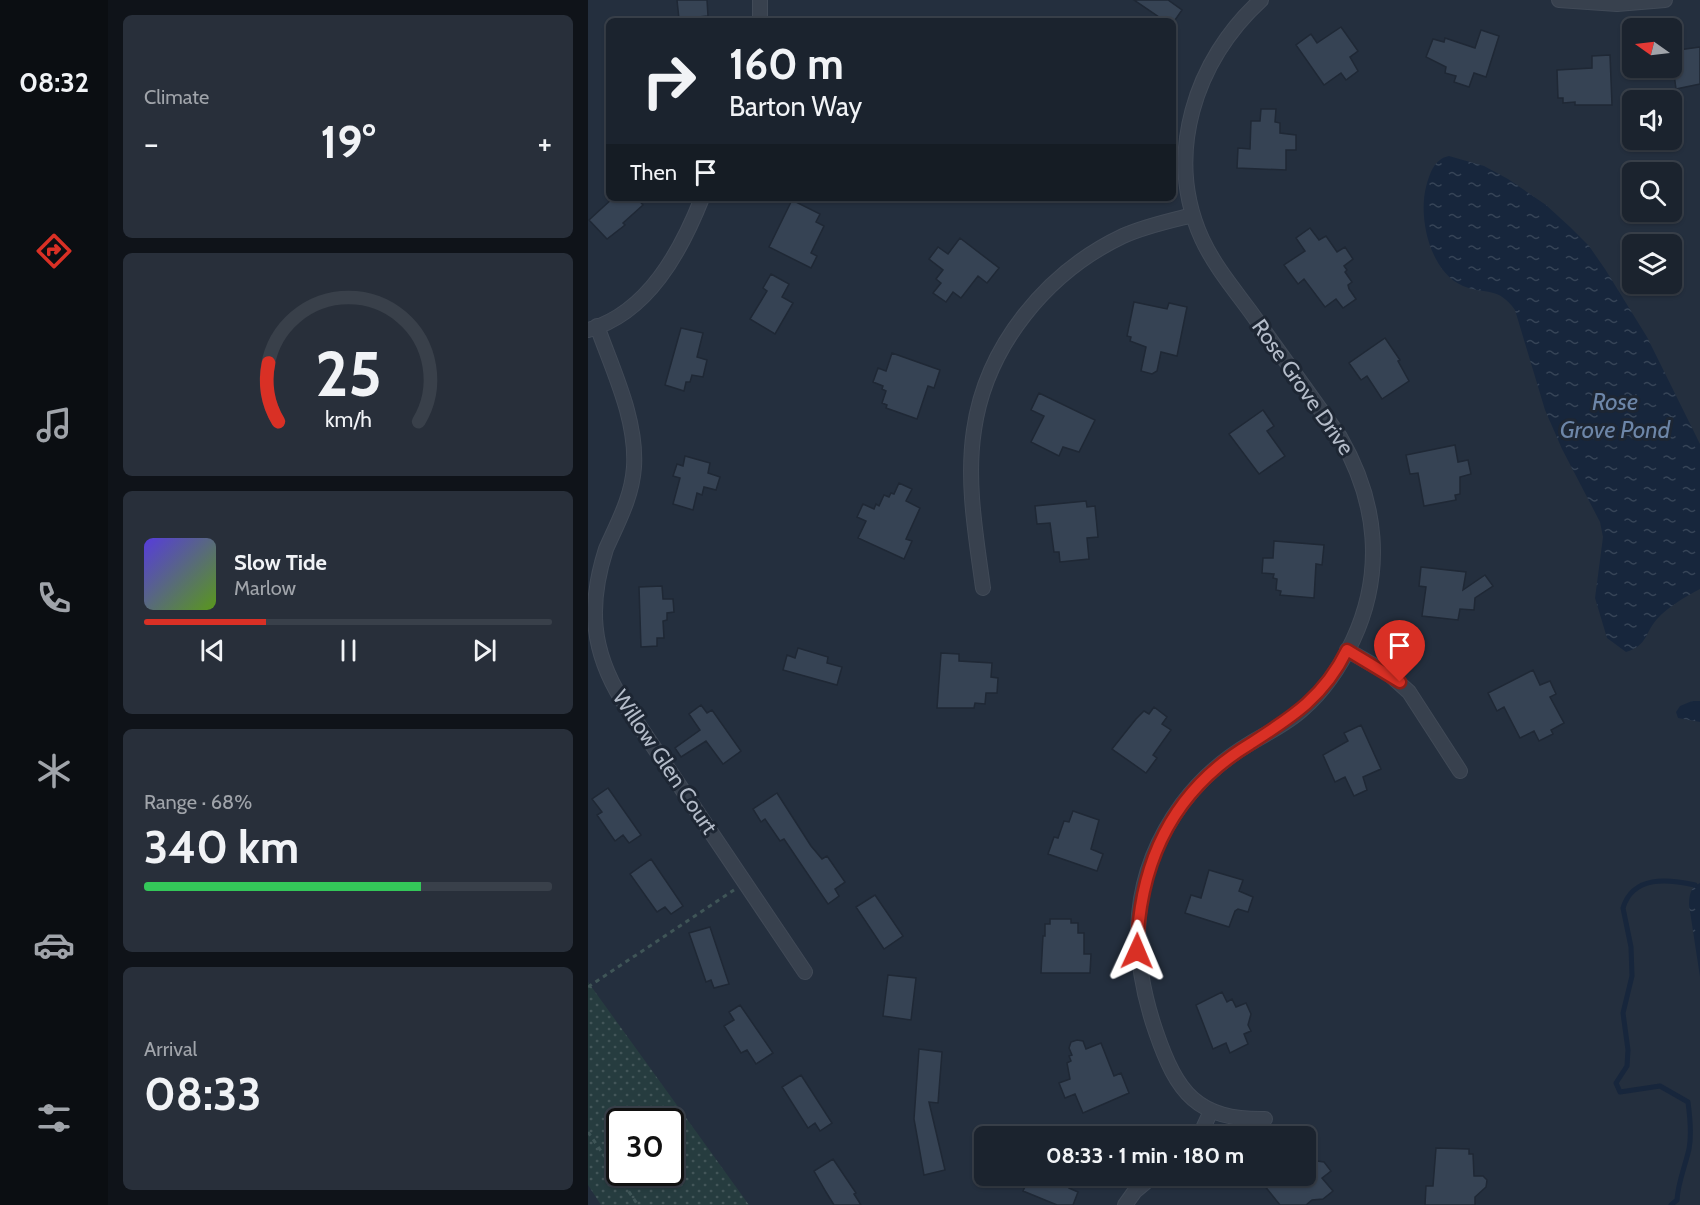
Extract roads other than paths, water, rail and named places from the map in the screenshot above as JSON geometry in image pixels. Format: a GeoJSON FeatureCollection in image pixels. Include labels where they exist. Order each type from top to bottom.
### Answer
{"type":"FeatureCollection","features":[{"type":"Feature","properties":{"kind":"street"},"geometry":{"type":"LineString","coordinates":[[760,0],[760,18]]}},
{"type":"Feature","properties":{"kind":"street","name":"Rose Grove Drive"},"geometry":{"type":"LineString","coordinates":[[1261,0],[1221,45],[1201,80],[1193,103],[1186,150],[1188,196],[1193,215],[1211,254],[1340,437],[1354,461],[1364,486],[1373,530],[1373,573],[1361,620],[1330,678],[1302,711],[1230,758],[1199,785],[1173,817],[1154,852],[1148,871],[1138,911],[1137,951],[1143,992],[1166,1060],[1174,1076],[1192,1099],[1211,1111],[1231,1118],[1265,1119]]}},
{"type":"Feature","properties":{"kind":"street"},"geometry":{"type":"LineString","coordinates":[[1559,0],[1617,4],[1665,0]]}},
{"type":"Feature","properties":{"kind":"street"},"geometry":{"type":"LineString","coordinates":[[593,328],[641,297],[662,276],[677,254],[701,201]]}},
{"type":"Feature","properties":{"kind":"street"},"geometry":{"type":"LineString","coordinates":[[983,588],[972,493],[972,452],[985,384],[1004,346],[1017,325],[1047,288],[1086,257],[1139,230],[1193,215]]}},
{"type":"Feature","properties":{"kind":"street","name":"Willow Glen Court"},"geometry":{"type":"LineString","coordinates":[[593,328],[630,418],[634,460],[630,492],[596,574],[591,621],[594,644],[622,700],[805,972]]}},
{"type":"Feature","properties":{"kind":"street"},"geometry":{"type":"LineString","coordinates":[[1347,650],[1389,674],[1405,687],[1460,771]]}},
{"type":"Feature","properties":{"kind":"street"},"geometry":{"type":"LineString","coordinates":[[1204,1126],[1211,1111]]}},
{"type":"Feature","properties":{"kind":"street"},"geometry":{"type":"LineString","coordinates":[[1125,1205],[1141,1186]]}},
{"type":"Feature","properties":{"kind":"water","name":"Rose Grove Pond"},"geometry":{"type":"Polygon","coordinates":[[[1449,156],[1484,166],[1508,179],[1546,205],[1589,246],[1647,337],[1700,444],[1700,589],[1667,610],[1653,624],[1642,642],[1626,652],[1607,638],[1595,598],[1603,537],[1600,522],[1562,449],[1545,410],[1515,310],[1509,302],[1497,294],[1471,289],[1452,279],[1442,269],[1429,243],[1424,214],[1426,187],[1436,163],[1449,156]]]}},
{"type":"Feature","properties":{"kind":"water"},"geometry":{"type":"Polygon","coordinates":[[[1692,701],[1700,701],[1700,722],[1678,718],[1676,712],[1680,706],[1692,701]]]}},
{"type":"Feature","properties":{"kind":"water"},"geometry":{"type":"Polygon","coordinates":[[[1700,883],[1700,977],[1689,905],[1692,889],[1700,883]]]}},
{"type":"Feature","properties":{"kind":"waterway"},"geometry":{"type":"LineString","coordinates":[[1671,1205],[1677,1200],[1689,1149],[1691,1131],[1688,1102],[1660,1086],[1620,1092],[1616,1083],[1627,1066],[1628,1050],[1623,1013],[1632,976],[1631,947],[1623,908],[1628,897],[1643,885],[1663,881],[1695,885]]}}]}
